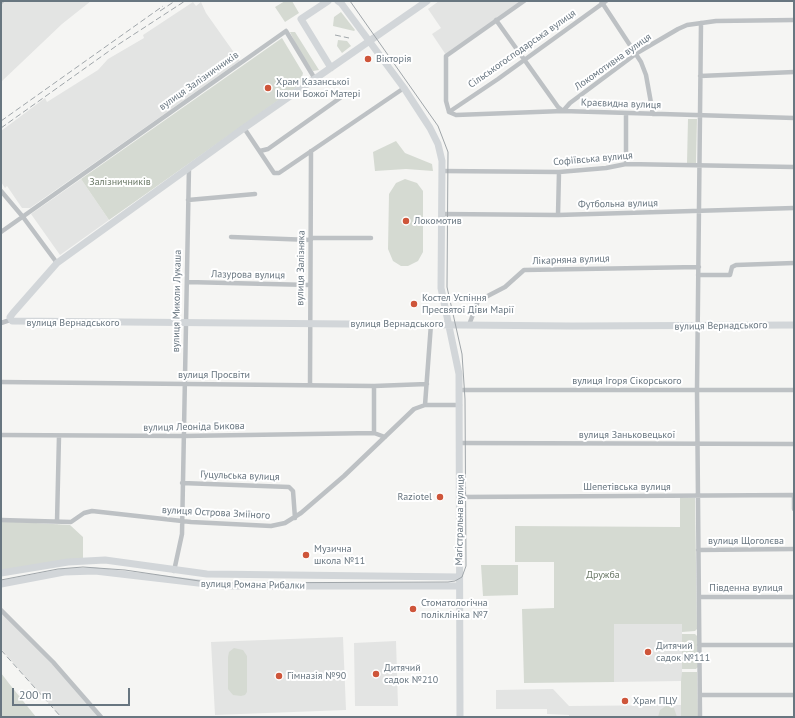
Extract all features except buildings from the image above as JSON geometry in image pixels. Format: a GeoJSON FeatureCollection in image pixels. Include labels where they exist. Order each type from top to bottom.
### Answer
{"type":"FeatureCollection","features":[{"type":"Feature","properties":{"kind":"main road"},"geometry":{"type":"LineString","coordinates":[[328,1],[301,19],[331,68]]}},
{"type":"Feature","properties":{"kind":"main road"},"geometry":{"type":"LineString","coordinates":[[338,1],[370,42]]}},
{"type":"Feature","properties":{"kind":"main road"},"geometry":{"type":"LineString","coordinates":[[10,320],[12,313],[57,263],[244,128],[427,1]]}},
{"type":"Feature","properties":{"kind":"main road","name":"Магістральна вулиця"},"geometry":{"type":"LineString","coordinates":[[370,42],[404,88],[435,135],[442,171],[441,288],[448,324],[459,365],[460,390],[460,717]]}},
{"type":"Feature","properties":{"kind":"main road","name":"вулиця Вернадського"},"geometry":{"type":"LineString","coordinates":[[10,320],[16,323],[448,324],[698,327],[794,325]]}},
{"type":"Feature","properties":{"kind":"main road","name":"вулиця Романа Рибалки"},"geometry":{"type":"LineString","coordinates":[[1,573],[84,560],[105,560],[174,570],[231,575],[459,577]]}},
{"type":"Feature","properties":{"kind":"main road","name":"вулиця Романа Рибалки"},"geometry":{"type":"LineString","coordinates":[[1,584],[64,572],[95,571],[224,586],[459,586]]}},
{"type":"Feature","properties":{"kind":"street"},"geometry":{"type":"LineString","coordinates":[[448,112],[446,101],[446,56],[524,1]]}},
{"type":"Feature","properties":{"kind":"street"},"geometry":{"type":"LineString","coordinates":[[603,2],[637,53],[646,75],[653,114]]}},
{"type":"Feature","properties":{"kind":"street","name":"Сільськогосподарська вулиця"},"geometry":{"type":"LineString","coordinates":[[448,112],[524,60],[603,2]]}},
{"type":"Feature","properties":{"kind":"street"},"geometry":{"type":"LineString","coordinates":[[496,20],[558,107],[563,111]]}},
{"type":"Feature","properties":{"kind":"street","name":"Локомотивна вулиця"},"geometry":{"type":"LineString","coordinates":[[563,111],[570,103],[637,53],[678,29],[701,23],[726,20],[794,20]]}},
{"type":"Feature","properties":{"kind":"street"},"geometry":{"type":"LineString","coordinates":[[700,717],[697,390],[701,23]]}},
{"type":"Feature","properties":{"kind":"street","name":"вулиця Залізничників"},"geometry":{"type":"LineString","coordinates":[[23,217],[286,31],[315,79]]}},
{"type":"Feature","properties":{"kind":"street"},"geometry":{"type":"LineString","coordinates":[[700,76],[794,72]]}},
{"type":"Feature","properties":{"kind":"street"},"geometry":{"type":"LineString","coordinates":[[244,128],[274,173],[276,173],[404,88]]}},
{"type":"Feature","properties":{"kind":"street"},"geometry":{"type":"LineString","coordinates":[[260,152],[268,149],[340,98]]}},
{"type":"Feature","properties":{"kind":"street","name":"Краєвидна вулиця"},"geometry":{"type":"LineString","coordinates":[[448,112],[456,115],[563,111],[794,118]]}},
{"type":"Feature","properties":{"kind":"street"},"geometry":{"type":"LineString","coordinates":[[626,113],[626,164]]}},
{"type":"Feature","properties":{"kind":"street","name":"вулиця Залізняка"},"geometry":{"type":"LineString","coordinates":[[310,385],[311,151]]}},
{"type":"Feature","properties":{"kind":"street","name":"Софіївська вулиця"},"geometry":{"type":"LineString","coordinates":[[442,171],[559,172],[606,168],[626,164],[794,167]]}},
{"type":"Feature","properties":{"kind":"street","name":"вулиця Миколи Лукаша"},"geometry":{"type":"LineString","coordinates":[[174,570],[181,545],[182,521],[189,167]]}},
{"type":"Feature","properties":{"kind":"street"},"geometry":{"type":"LineString","coordinates":[[558,214],[559,172]]}},
{"type":"Feature","properties":{"kind":"street"},"geometry":{"type":"LineString","coordinates":[[1,191],[23,217],[57,263]]}},
{"type":"Feature","properties":{"kind":"street"},"geometry":{"type":"LineString","coordinates":[[188,200],[255,194]]}},
{"type":"Feature","properties":{"kind":"street","name":"Футбольна вулиця"},"geometry":{"type":"LineString","coordinates":[[442,214],[699,212],[794,208]]}},
{"type":"Feature","properties":{"kind":"street"},"geometry":{"type":"LineString","coordinates":[[1,232],[23,217]]}},
{"type":"Feature","properties":{"kind":"street"},"geometry":{"type":"LineString","coordinates":[[231,237],[311,239],[371,238]]}},
{"type":"Feature","properties":{"kind":"street"},"geometry":{"type":"LineString","coordinates":[[698,275],[730,275],[732,267],[736,265],[794,263]]}},
{"type":"Feature","properties":{"kind":"street","name":"Лікарняна вулиця"},"geometry":{"type":"LineString","coordinates":[[469,325],[478,302],[505,287],[524,270],[699,267]]}},
{"type":"Feature","properties":{"kind":"street","name":"Лазурова вулиця"},"geometry":{"type":"LineString","coordinates":[[187,282],[310,285]]}},
{"type":"Feature","properties":{"kind":"street","name":"вулиця Вернадського"},"geometry":{"type":"LineString","coordinates":[[1,323],[10,320]]}},
{"type":"Feature","properties":{"kind":"street"},"geometry":{"type":"LineString","coordinates":[[431,324],[425,404],[460,405]]}},
{"type":"Feature","properties":{"kind":"street","name":"вулиця Просвіти"},"geometry":{"type":"LineString","coordinates":[[1,382],[374,386],[427,384]]}},
{"type":"Feature","properties":{"kind":"street"},"geometry":{"type":"LineString","coordinates":[[374,386],[374,433]]}},
{"type":"Feature","properties":{"kind":"street","name":"вулиця Ігоря Сікорського"},"geometry":{"type":"LineString","coordinates":[[460,390],[794,390]]}},
{"type":"Feature","properties":{"kind":"street","name":"вулиця Острова Зміїного"},"geometry":{"type":"LineString","coordinates":[[1,520],[71,522],[84,513],[92,512],[182,521],[271,526],[285,523],[295,518],[344,476],[414,409],[425,404]]}},
{"type":"Feature","properties":{"kind":"street","name":"вулиця Леоніда Бикова"},"geometry":{"type":"LineString","coordinates":[[1,435],[184,436],[374,433],[385,437]]}},
{"type":"Feature","properties":{"kind":"street"},"geometry":{"type":"LineString","coordinates":[[57,522],[59,436]]}},
{"type":"Feature","properties":{"kind":"street","name":"вулиця Заньковецької"},"geometry":{"type":"LineString","coordinates":[[460,443],[697,445],[794,444]]}},
{"type":"Feature","properties":{"kind":"street","name":"Гуцульська вулиця"},"geometry":{"type":"LineString","coordinates":[[182,483],[289,487],[293,491],[295,518]]}},
{"type":"Feature","properties":{"kind":"street"},"geometry":{"type":"LineString","coordinates":[[794,495],[794,510]]}},
{"type":"Feature","properties":{"kind":"street","name":"Шепетівська вулиця"},"geometry":{"type":"LineString","coordinates":[[460,497],[794,495]]}},
{"type":"Feature","properties":{"kind":"street","name":"вулиця Щоголєва"},"geometry":{"type":"LineString","coordinates":[[698,550],[794,549]]}},
{"type":"Feature","properties":{"kind":"street","name":"Південна вулиця"},"geometry":{"type":"LineString","coordinates":[[699,597],[794,597]]}},
{"type":"Feature","properties":{"kind":"street"},"geometry":{"type":"LineString","coordinates":[[1,610],[53,662],[101,717]]}},
{"type":"Feature","properties":{"kind":"street"},"geometry":{"type":"LineString","coordinates":[[699,645],[794,645]]}},
{"type":"Feature","properties":{"kind":"street"},"geometry":{"type":"LineString","coordinates":[[700,695],[794,695]]}},
{"type":"Feature","properties":{"kind":"shaded area"},"geometry":{"type":"Polygon","coordinates":[[[91,1],[62,24],[1,82],[1,2],[91,1]]]}},
{"type":"Feature","properties":{"kind":"shaded area"},"geometry":{"type":"Polygon","coordinates":[[[439,1],[521,1],[446,55],[432,34],[441,28],[428,9],[439,1]]]}},
{"type":"Feature","properties":{"kind":"shaded area"},"geometry":{"type":"Polygon","coordinates":[[[193,2],[196,6],[201,2],[206,13],[240,61],[30,208],[22,208],[7,186],[5,188],[1,182],[1,131],[45,98],[47,102],[98,70],[108,59],[144,38],[143,35],[193,2]]]}},
{"type":"Feature","properties":{"kind":"shaded area"},"geometry":{"type":"Polygon","coordinates":[[[81,179],[109,220],[60,255],[31,214],[81,179]]]}},
{"type":"Feature","properties":{"kind":"shaded area"},"geometry":{"type":"Polygon","coordinates":[[[1,608],[100,717],[61,717],[1,649],[1,608]]]}},
{"type":"Feature","properties":{"kind":"shaded area","name":"Дитячий садок №111"},"geometry":{"type":"Polygon","coordinates":[[[613,624],[682,624],[681,681],[614,682],[613,624]]]}},
{"type":"Feature","properties":{"kind":"shaded area","name":"Гімназія №90"},"geometry":{"type":"Polygon","coordinates":[[[343,637],[346,710],[215,715],[211,642],[343,637]]]}},
{"type":"Feature","properties":{"kind":"shaded area","name":"Дитячий садок №210"},"geometry":{"type":"Polygon","coordinates":[[[396,641],[398,706],[355,706],[354,643],[396,641]]]}},
{"type":"Feature","properties":{"kind":"shaded area"},"geometry":{"type":"Polygon","coordinates":[[[553,689],[569,706],[681,705],[681,717],[569,717],[569,715],[547,714],[547,709],[496,709],[496,690],[553,689]]]}},
{"type":"Feature","properties":{"kind":"green space"},"geometry":{"type":"Polygon","coordinates":[[[285,1],[292,1],[299,13],[285,22],[275,7],[285,1]]]}},
{"type":"Feature","properties":{"kind":"green space"},"geometry":{"type":"Polygon","coordinates":[[[341,12],[355,30],[354,31],[333,26],[334,17],[341,12]]]}},
{"type":"Feature","properties":{"kind":"green space"},"geometry":{"type":"Polygon","coordinates":[[[290,32],[295,32],[319,70],[313,71],[301,55],[290,32]]]}},
{"type":"Feature","properties":{"kind":"green space","name":"Залізничників"},"geometry":{"type":"Polygon","coordinates":[[[282,38],[303,73],[300,85],[109,220],[81,179],[282,38]]]}},
{"type":"Feature","properties":{"kind":"green space"},"geometry":{"type":"Polygon","coordinates":[[[338,40],[347,41],[351,46],[342,53],[337,46],[338,40]]]}},
{"type":"Feature","properties":{"kind":"green space"},"geometry":{"type":"Polygon","coordinates":[[[688,119],[697,119],[696,163],[687,163],[688,119]]]}},
{"type":"Feature","properties":{"kind":"green space"},"geometry":{"type":"Polygon","coordinates":[[[396,141],[405,153],[432,164],[433,171],[406,169],[375,171],[373,152],[396,141]]]}},
{"type":"Feature","properties":{"kind":"green space","name":"Локомотив"},"geometry":{"type":"Polygon","coordinates":[[[405,179],[417,183],[423,191],[423,252],[418,261],[408,266],[401,266],[393,261],[388,249],[389,194],[396,183],[405,179]]]}},
{"type":"Feature","properties":{"kind":"green space","name":"Дружба"},"geometry":{"type":"Polygon","coordinates":[[[680,497],[695,498],[697,629],[695,631],[682,632],[682,624],[614,624],[614,682],[524,683],[522,609],[554,608],[554,562],[515,562],[515,526],[680,527],[680,497]]]}},
{"type":"Feature","properties":{"kind":"green space"},"geometry":{"type":"Polygon","coordinates":[[[1,521],[70,525],[83,537],[83,559],[1,572],[1,521]]]}},
{"type":"Feature","properties":{"kind":"green space"},"geometry":{"type":"Polygon","coordinates":[[[481,565],[518,565],[518,595],[483,596],[481,565]]]}},
{"type":"Feature","properties":{"kind":"green space"},"geometry":{"type":"Polygon","coordinates":[[[682,634],[695,634],[697,636],[698,667],[696,669],[682,669],[682,634]]]}},
{"type":"Feature","properties":{"kind":"green space"},"geometry":{"type":"Polygon","coordinates":[[[234,648],[243,650],[247,656],[247,692],[245,695],[241,696],[233,695],[228,689],[228,657],[229,652],[234,648]]]}},
{"type":"Feature","properties":{"kind":"green space"},"geometry":{"type":"Polygon","coordinates":[[[682,672],[697,672],[698,717],[681,717],[682,672]]]}},
{"type":"Feature","properties":{"kind":"green space"},"geometry":{"type":"Polygon","coordinates":[[[1,673],[11,686],[36,717],[1,717],[1,673]]]}},
{"type":"Feature","properties":{"kind":"green space"},"geometry":{"type":"Polygon","coordinates":[[[666,706],[674,708],[677,717],[658,717],[660,710],[666,706]]]}},
{"type":"Feature","properties":{"kind":"tram line"},"geometry":{"type":"LineString","coordinates":[[1,580],[58,569],[83,567],[125,570],[213,583],[448,582],[455,581],[462,577],[466,566],[465,399],[462,354],[447,287],[448,152],[438,126],[350,1]]}},
{"type":"Feature","properties":{"kind":"railway"},"geometry":{"type":"LineString","coordinates":[[160,11],[175,1]]}},
{"type":"Feature","properties":{"kind":"railway"},"geometry":{"type":"LineString","coordinates":[[1,128],[119,44],[185,1]]}},
{"type":"Feature","properties":{"kind":"railway"},"geometry":{"type":"LineString","coordinates":[[1,121],[163,6]]}},
{"type":"Feature","properties":{"kind":"railway"},"geometry":{"type":"LineString","coordinates":[[335,35],[349,38]]}},
{"type":"Feature","properties":{"kind":"railway"},"geometry":{"type":"LineString","coordinates":[[1,650],[61,717]]}},
{"type":"Feature","properties":{"kind":"place","name":"Вікторія"},"geometry":{"type":"Point","coordinates":[368,59]}},
{"type":"Feature","properties":{"kind":"place","name":"Храм Казанської Ікони Божої Матері"},"geometry":{"type":"Point","coordinates":[268,88]}},
{"type":"Feature","properties":{"kind":"place","name":"Локомотив"},"geometry":{"type":"Point","coordinates":[406,221]}},
{"type":"Feature","properties":{"kind":"place","name":"Костел Успіння Пресвятої Діви Марії"},"geometry":{"type":"Point","coordinates":[414,304]}},
{"type":"Feature","properties":{"kind":"place","name":"Raziotel"},"geometry":{"type":"Point","coordinates":[440,497]}},
{"type":"Feature","properties":{"kind":"place","name":"Музична школа №11"},"geometry":{"type":"Point","coordinates":[306,555]}},
{"type":"Feature","properties":{"kind":"place","name":"Стоматологічна поліклініка №7"},"geometry":{"type":"Point","coordinates":[413,609]}},
{"type":"Feature","properties":{"kind":"place","name":"Дитячий садок №111"},"geometry":{"type":"Point","coordinates":[648,652]}},
{"type":"Feature","properties":{"kind":"place","name":"Дитячий садок №210"},"geometry":{"type":"Point","coordinates":[376,674]}},
{"type":"Feature","properties":{"kind":"place","name":"Гімназія №90"},"geometry":{"type":"Point","coordinates":[279,676]}},
{"type":"Feature","properties":{"kind":"place","name":"Храм ПЦУ"},"geometry":{"type":"Point","coordinates":[625,701]}}]}
